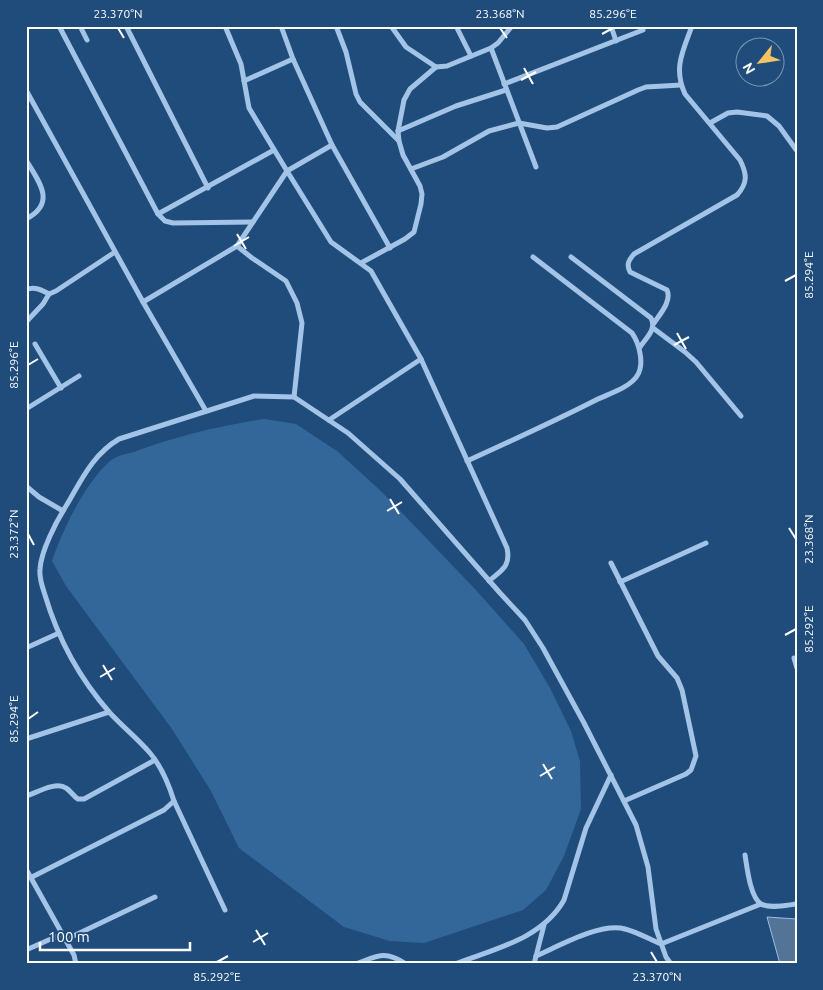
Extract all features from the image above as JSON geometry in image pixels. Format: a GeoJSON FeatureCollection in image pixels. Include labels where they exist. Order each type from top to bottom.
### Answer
{"type":"FeatureCollection","features":[{"type":"Feature","properties":{"kind":"street"},"geometry":{"type":"LineString","coordinates":[[59,26],[158,214],[165,221],[174,223],[253,222]]}},
{"type":"Feature","properties":{"kind":"street"},"geometry":{"type":"LineString","coordinates":[[80,26],[88,40]]}},
{"type":"Feature","properties":{"kind":"street"},"geometry":{"type":"LineString","coordinates":[[126,26],[208,188]]}},
{"type":"Feature","properties":{"kind":"street"},"geometry":{"type":"LineString","coordinates":[[226,26],[238,53],[249,108],[331,242],[371,271],[421,359],[508,554],[509,559],[504,568],[489,581]]}},
{"type":"Feature","properties":{"kind":"street"},"geometry":{"type":"LineString","coordinates":[[281,26],[332,145],[390,248]]}},
{"type":"Feature","properties":{"kind":"street"},"geometry":{"type":"LineString","coordinates":[[336,26],[346,52],[356,94],[360,102],[399,141]]}},
{"type":"Feature","properties":{"kind":"street"},"geometry":{"type":"LineString","coordinates":[[391,26],[406,47],[436,67]]}},
{"type":"Feature","properties":{"kind":"street"},"geometry":{"type":"LineString","coordinates":[[456,26],[471,56]]}},
{"type":"Feature","properties":{"kind":"street"},"geometry":{"type":"LineString","coordinates":[[361,263],[405,239],[414,232],[417,222],[422,194],[420,186],[404,155],[398,131],[404,100],[410,89],[436,67],[447,66],[491,48],[498,43],[512,26]]}},
{"type":"Feature","properties":{"kind":"street"},"geometry":{"type":"LineString","coordinates":[[611,26],[616,41]]}},
{"type":"Feature","properties":{"kind":"street"},"geometry":{"type":"LineString","coordinates":[[640,347],[654,326],[670,295],[667,290],[630,272],[628,267],[629,261],[634,254],[737,195],[743,189],[746,181],[746,171],[740,160],[685,94],[681,85],[679,63],[692,26]]}},
{"type":"Feature","properties":{"kind":"street"},"geometry":{"type":"LineString","coordinates":[[504,84],[643,30]]}},
{"type":"Feature","properties":{"kind":"street"},"geometry":{"type":"LineString","coordinates":[[491,48],[536,167]]}},
{"type":"Feature","properties":{"kind":"street"},"geometry":{"type":"LineString","coordinates":[[244,81],[294,59]]}},
{"type":"Feature","properties":{"kind":"street"},"geometry":{"type":"LineString","coordinates":[[411,169],[443,156],[489,131],[519,123],[547,128],[557,127],[646,87],[681,85]]}},
{"type":"Feature","properties":{"kind":"street"},"geometry":{"type":"LineString","coordinates":[[26,90],[143,302],[206,411]]}},
{"type":"Feature","properties":{"kind":"street"},"geometry":{"type":"LineString","coordinates":[[398,131],[456,106],[506,90]]}},
{"type":"Feature","properties":{"kind":"street"},"geometry":{"type":"LineString","coordinates":[[710,123],[728,113],[737,112],[768,116],[779,126],[797,151]]}},
{"type":"Feature","properties":{"kind":"street"},"geometry":{"type":"LineString","coordinates":[[143,302],[237,246],[287,171],[332,145]]}},
{"type":"Feature","properties":{"kind":"street"},"geometry":{"type":"LineString","coordinates":[[158,214],[274,150]]}},
{"type":"Feature","properties":{"kind":"street"},"geometry":{"type":"LineString","coordinates":[[26,160],[42,188],[44,198],[40,210],[26,219]]}},
{"type":"Feature","properties":{"kind":"street"},"geometry":{"type":"LineString","coordinates":[[237,246],[286,282],[297,303],[302,323],[294,397]]}},
{"type":"Feature","properties":{"kind":"street"},"geometry":{"type":"LineString","coordinates":[[26,322],[44,304],[49,294],[115,252]]}},
{"type":"Feature","properties":{"kind":"street"},"geometry":{"type":"LineString","coordinates":[[467,461],[553,422],[630,383],[640,372],[640,347],[632,333],[533,257]]}},
{"type":"Feature","properties":{"kind":"street"},"geometry":{"type":"LineString","coordinates":[[570,257],[651,318],[654,326],[696,362],[742,416]]}},
{"type":"Feature","properties":{"kind":"street"},"geometry":{"type":"LineString","coordinates":[[26,290],[30,288],[38,289],[49,294]]}},
{"type":"Feature","properties":{"kind":"street"},"geometry":{"type":"LineString","coordinates":[[35,344],[60,388]]}},
{"type":"Feature","properties":{"kind":"street"},"geometry":{"type":"LineString","coordinates":[[329,420],[421,359]]}},
{"type":"Feature","properties":{"kind":"street"},"geometry":{"type":"LineString","coordinates":[[26,409],[79,376]]}},
{"type":"Feature","properties":{"kind":"street"},"geometry":{"type":"LineString","coordinates":[[225,910],[155,760],[109,712],[81,674],[65,647],[50,610],[39,571],[47,544],[63,510],[98,454],[107,446],[119,439],[254,396],[294,397],[348,433],[400,479],[525,620],[543,648],[636,825],[648,867],[656,929],[666,957],[671,964]]}},
{"type":"Feature","properties":{"kind":"street"},"geometry":{"type":"LineString","coordinates":[[26,486],[39,497],[63,510]]}},
{"type":"Feature","properties":{"kind":"street"},"geometry":{"type":"LineString","coordinates":[[620,582],[706,542]]}},
{"type":"Feature","properties":{"kind":"street"},"geometry":{"type":"LineString","coordinates":[[611,563],[658,656],[677,678],[696,756],[691,770],[686,774],[624,801]]}},
{"type":"Feature","properties":{"kind":"street"},"geometry":{"type":"LineString","coordinates":[[26,648],[59,633]]}},
{"type":"Feature","properties":{"kind":"street"},"geometry":{"type":"LineString","coordinates":[[794,658],[797,668]]}},
{"type":"Feature","properties":{"kind":"street"},"geometry":{"type":"LineString","coordinates":[[26,738],[109,712]]}},
{"type":"Feature","properties":{"kind":"street"},"geometry":{"type":"LineString","coordinates":[[26,796],[54,786],[61,786],[67,788],[78,799],[84,799],[155,760]]}},
{"type":"Feature","properties":{"kind":"street"},"geometry":{"type":"LineString","coordinates":[[455,964],[517,940],[544,925],[558,911],[564,900],[586,828],[610,775]]}},
{"type":"Feature","properties":{"kind":"street"},"geometry":{"type":"LineString","coordinates":[[32,876],[164,810],[174,801]]}},
{"type":"Feature","properties":{"kind":"street"},"geometry":{"type":"LineString","coordinates":[[745,855],[754,897],[761,904],[770,906],[797,904]]}},
{"type":"Feature","properties":{"kind":"street"},"geometry":{"type":"LineString","coordinates":[[26,869],[32,876],[74,955],[76,964]]}},
{"type":"Feature","properties":{"kind":"street"},"geometry":{"type":"LineString","coordinates":[[65,940],[155,897]]}},
{"type":"Feature","properties":{"kind":"street"},"geometry":{"type":"LineString","coordinates":[[536,956],[598,930],[612,927],[625,929],[661,944],[761,904]]}},
{"type":"Feature","properties":{"kind":"street"},"geometry":{"type":"LineString","coordinates":[[534,964],[544,925]]}},
{"type":"Feature","properties":{"kind":"street"},"geometry":{"type":"LineString","coordinates":[[26,950],[62,934]]}},
{"type":"Feature","properties":{"kind":"street"},"geometry":{"type":"LineString","coordinates":[[356,964],[381,955],[388,955],[406,964]]}},
{"type":"Feature","properties":{"kind":"shaded area"},"geometry":{"type":"Polygon","coordinates":[[[264,419],[296,424],[337,451],[382,492],[475,589],[524,644],[550,688],[571,731],[580,761],[581,809],[564,856],[546,890],[523,910],[424,943],[390,941],[344,927],[239,848],[211,791],[172,729],[66,586],[52,561],[75,508],[91,482],[111,460],[182,436],[264,419]]]}},
{"type":"Feature","properties":{"kind":"shaded area"},"geometry":{"type":"Polygon","coordinates":[[[767,917],[797,919],[797,964],[780,964],[767,917]]]}}]}
